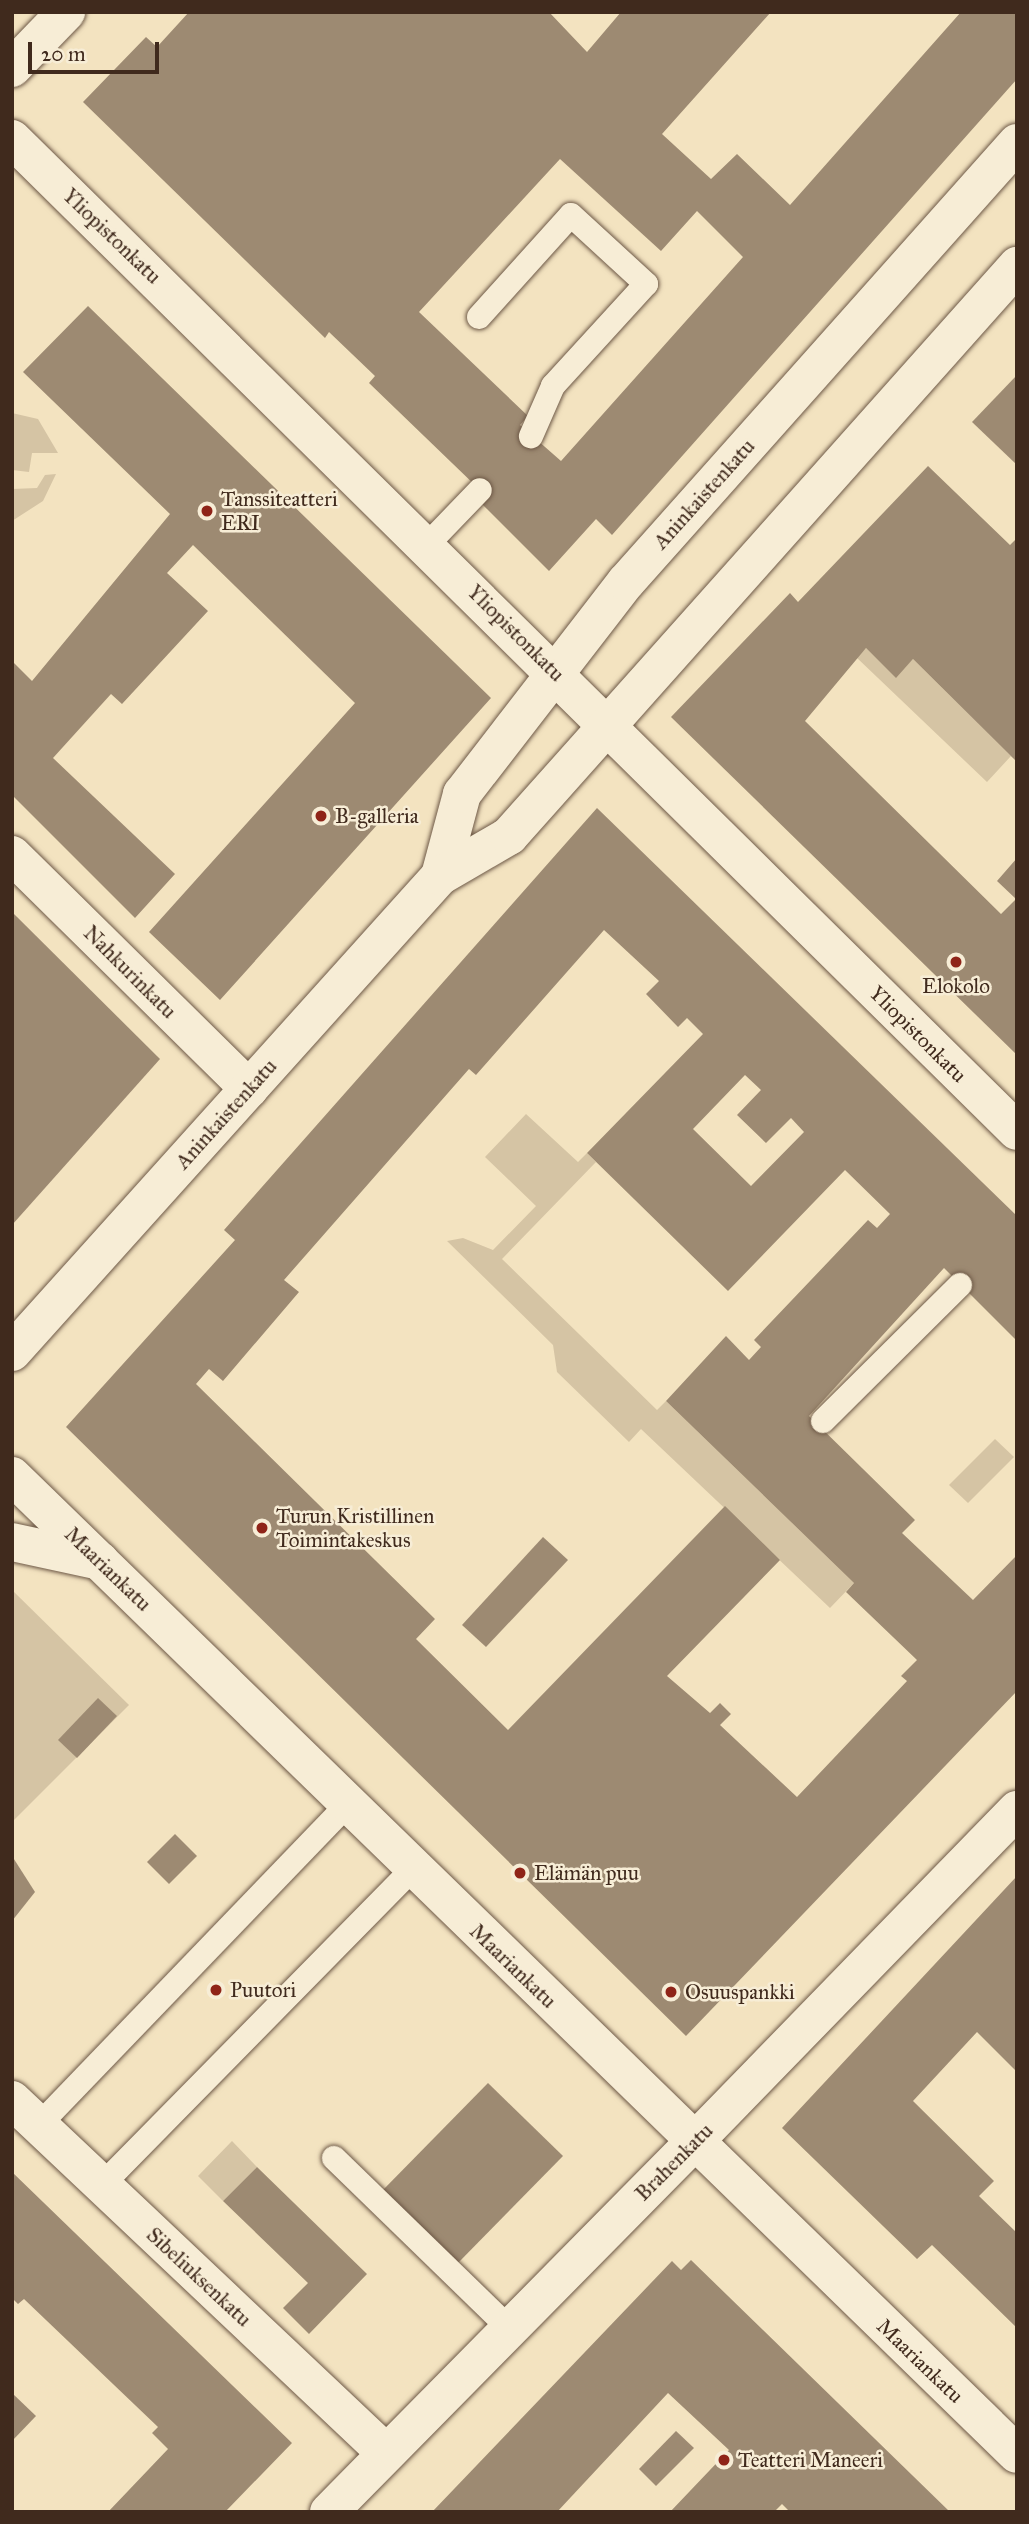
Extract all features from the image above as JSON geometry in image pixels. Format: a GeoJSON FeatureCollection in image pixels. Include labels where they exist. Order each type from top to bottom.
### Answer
{"type":"FeatureCollection","features":[{"type":"Feature","properties":{"kind":"street"},"geometry":{"type":"LineString","coordinates":[[12,68],[66,12]]}},
{"type":"Feature","properties":{"kind":"street","name":"Yliopistonkatu"},"geometry":{"type":"LineString","coordinates":[[12,139],[428,545],[1017,1131]]}},
{"type":"Feature","properties":{"kind":"street","name":"Aninkaistenkatu"},"geometry":{"type":"LineString","coordinates":[[440,876],[462,794],[626,582],[1017,143]]}},
{"type":"Feature","properties":{"kind":"street","name":"Aninkaistenkatu"},"geometry":{"type":"LineString","coordinates":[[12,1352],[440,876],[509,836],[1017,266]]}},
{"type":"Feature","properties":{"kind":"street","name":"Nahkurinkatu"},"geometry":{"type":"LineString","coordinates":[[12,855],[249,1089]]}},
{"type":"Feature","properties":{"kind":"street","name":"Maariankatu"},"geometry":{"type":"LineString","coordinates":[[12,1476],[693,2143],[1017,2454]]}},
{"type":"Feature","properties":{"kind":"street"},"geometry":{"type":"LineString","coordinates":[[12,1542],[100,1561]]}},
{"type":"Feature","properties":{"kind":"street","name":"Brahenkatu"},"geometry":{"type":"LineString","coordinates":[[329,2512],[1017,1810]]}},
{"type":"Feature","properties":{"kind":"street","name":"Sibeliuksenkatu"},"geometry":{"type":"LineString","coordinates":[[26,2113],[386,2453]]}},
{"type":"Feature","properties":{"kind":"lane"},"geometry":{"type":"LineString","coordinates":[[479,317],[571,215],[646,284],[553,386],[531,436]]}},
{"type":"Feature","properties":{"kind":"lane"},"geometry":{"type":"LineString","coordinates":[[428,545],[481,490]]}},
{"type":"Feature","properties":{"kind":"lane"},"geometry":{"type":"LineString","coordinates":[[823,1421],[960,1285]]}},
{"type":"Feature","properties":{"kind":"lane"},"geometry":{"type":"LineString","coordinates":[[26,2113],[347,1805]]}},
{"type":"Feature","properties":{"kind":"lane"},"geometry":{"type":"LineString","coordinates":[[102,2185],[413,1868]]}},
{"type":"Feature","properties":{"kind":"lane"},"geometry":{"type":"LineString","coordinates":[[334,2158],[509,2328]]}},
{"type":"Feature","properties":{"kind":"shaded area"},"geometry":{"type":"Polygon","coordinates":[[[12,413],[38,419],[58,453],[32,453],[29,472],[12,470],[12,413]]]}},
{"type":"Feature","properties":{"kind":"shaded area"},"geometry":{"type":"Polygon","coordinates":[[[56,474],[43,501],[12,521],[12,489],[37,488],[45,475],[56,474]]]}},
{"type":"Feature","properties":{"kind":"shaded area"},"geometry":{"type":"Polygon","coordinates":[[[866,648],[896,677],[913,659],[1011,756],[987,782],[856,657],[866,648]]]}},
{"type":"Feature","properties":{"kind":"shaded area"},"geometry":{"type":"Polygon","coordinates":[[[526,1114],[578,1162],[587,1153],[596,1162],[502,1259],[657,1410],[666,1401],[854,1583],[830,1608],[641,1429],[629,1442],[557,1372],[553,1345],[447,1241],[463,1238],[493,1250],[536,1206],[485,1157],[526,1114]]]}},
{"type":"Feature","properties":{"kind":"shaded area"},"geometry":{"type":"Polygon","coordinates":[[[995,1439],[1014,1457],[968,1503],[949,1485],[995,1439]]]}},
{"type":"Feature","properties":{"kind":"shaded area"},"geometry":{"type":"Polygon","coordinates":[[[12,1590],[129,1705],[12,1822],[12,1590]]]}},
{"type":"Feature","properties":{"kind":"shaded area"},"geometry":{"type":"Polygon","coordinates":[[[232,2141],[257,2167],[223,2201],[198,2176],[232,2141]]]}},
{"type":"Feature","properties":{"kind":"building"},"geometry":{"type":"Polygon","coordinates":[[[189,12],[549,12],[587,52],[621,12],[771,12],[662,134],[711,179],[737,154],[790,205],[961,12],[1017,12],[1017,79],[612,535],[596,519],[549,571],[482,504],[480,490],[369,383],[375,376],[329,332],[325,338],[83,102],[146,37],[157,47],[189,12]],[[560,159],[419,312],[528,416],[520,425],[561,461],[743,257],[697,211],[661,251],[560,159]]]}},
{"type":"Feature","properties":{"kind":"building"},"geometry":{"type":"Polygon","coordinates":[[[88,306],[491,698],[220,1000],[149,932],[355,703],[193,545],[167,573],[208,611],[122,704],[111,694],[53,758],[175,874],[135,918],[12,795],[12,661],[32,681],[170,514],[23,372],[88,306]]]}},
{"type":"Feature","properties":{"kind":"building"},"geometry":{"type":"Polygon","coordinates":[[[1017,375],[1017,465],[972,422],[1017,375]]]}},
{"type":"Feature","properties":{"kind":"building"},"geometry":{"type":"Polygon","coordinates":[[[928,466],[1010,545],[1017,538],[1017,762],[913,659],[896,678],[866,648],[805,721],[1001,914],[1016,899],[997,881],[1017,858],[1017,1055],[671,717],[790,593],[798,602],[928,466]]]}},
{"type":"Feature","properties":{"kind":"building"},"geometry":{"type":"Polygon","coordinates":[[[597,808],[1017,1216],[1017,1341],[944,1268],[809,1416],[915,1520],[902,1533],[973,1600],[1017,1555],[1017,1691],[686,2036],[66,1427],[235,1240],[224,1230],[597,808]],[[604,930],[476,1075],[469,1069],[284,1280],[299,1292],[223,1381],[209,1369],[196,1384],[435,1619],[416,1639],[508,1730],[725,1506],[780,1560],[667,1676],[710,1713],[720,1703],[731,1714],[720,1725],[797,1797],[907,1681],[901,1676],[917,1660],[846,1592],[854,1583],[666,1401],[726,1336],[749,1360],[761,1347],[754,1340],[868,1220],[877,1228],[890,1214],[845,1170],[728,1291],[587,1153],[703,1034],[687,1018],[678,1027],[646,994],[659,981],[604,930]],[[745,1075],[693,1129],[751,1186],[804,1132],[791,1118],[766,1143],[737,1115],[761,1090],[745,1075]]]}},
{"type":"Feature","properties":{"kind":"building"},"geometry":{"type":"Polygon","coordinates":[[[12,912],[160,1059],[12,1225],[12,912]]]}},
{"type":"Feature","properties":{"kind":"building"},"geometry":{"type":"Polygon","coordinates":[[[543,1537],[568,1560],[486,1647],[462,1625],[543,1537]]]}},
{"type":"Feature","properties":{"kind":"building"},"geometry":{"type":"Polygon","coordinates":[[[98,1698],[117,1716],[77,1758],[58,1740],[98,1698]]]}},
{"type":"Feature","properties":{"kind":"building"},"geometry":{"type":"Polygon","coordinates":[[[175,1834],[197,1856],[169,1884],[147,1862],[175,1834]]]}},
{"type":"Feature","properties":{"kind":"building"},"geometry":{"type":"Polygon","coordinates":[[[12,1856],[35,1892],[12,1921],[12,1856]]]}},
{"type":"Feature","properties":{"kind":"building"},"geometry":{"type":"Polygon","coordinates":[[[1017,1876],[1017,2072],[977,2032],[913,2101],[994,2181],[979,2196],[1017,2233],[1017,2328],[932,2245],[917,2259],[782,2128],[1017,1876]]]}},
{"type":"Feature","properties":{"kind":"building"},"geometry":{"type":"Polygon","coordinates":[[[488,2083],[563,2156],[457,2264],[382,2191],[488,2083]]]}},
{"type":"Feature","properties":{"kind":"building"},"geometry":{"type":"Polygon","coordinates":[[[257,2167],[367,2274],[309,2334],[283,2308],[308,2283],[223,2201],[257,2167]]]}},
{"type":"Feature","properties":{"kind":"building"},"geometry":{"type":"Polygon","coordinates":[[[12,2172],[292,2443],[225,2512],[108,2512],[168,2449],[152,2433],[158,2427],[24,2299],[18,2304],[12,2298],[12,2172]]]}},
{"type":"Feature","properties":{"kind":"building"},"geometry":{"type":"Polygon","coordinates":[[[691,2260],[950,2512],[790,2512],[782,2504],[774,2512],[670,2512],[729,2450],[668,2393],[557,2512],[432,2512],[672,2261],[681,2270],[691,2260]]]}},
{"type":"Feature","properties":{"kind":"building"},"geometry":{"type":"Polygon","coordinates":[[[12,2393],[36,2416],[12,2441],[12,2393]]]}},
{"type":"Feature","properties":{"kind":"building"},"geometry":{"type":"Polygon","coordinates":[[[676,2431],[694,2448],[656,2486],[639,2469],[676,2431]]]}},
{"type":"Feature","properties":{"kind":"place","name":"Tanssiteatteri ERI"},"geometry":{"type":"Point","coordinates":[207,511]}},
{"type":"Feature","properties":{"kind":"place","name":"B-galleria"},"geometry":{"type":"Point","coordinates":[321,816]}},
{"type":"Feature","properties":{"kind":"place","name":"Elokolo"},"geometry":{"type":"Point","coordinates":[956,962]}},
{"type":"Feature","properties":{"kind":"place","name":"Turun Kristillinen Toimintakeskus"},"geometry":{"type":"Point","coordinates":[262,1528]}},
{"type":"Feature","properties":{"kind":"place","name":"Elämän puu"},"geometry":{"type":"Point","coordinates":[520,1873]}},
{"type":"Feature","properties":{"kind":"place","name":"Puutori"},"geometry":{"type":"Point","coordinates":[216,1990]}},
{"type":"Feature","properties":{"kind":"place","name":"Osuuspankki"},"geometry":{"type":"Point","coordinates":[671,1992]}},
{"type":"Feature","properties":{"kind":"place","name":"Teatteri Maneeri"},"geometry":{"type":"Point","coordinates":[724,2460]}}]}
